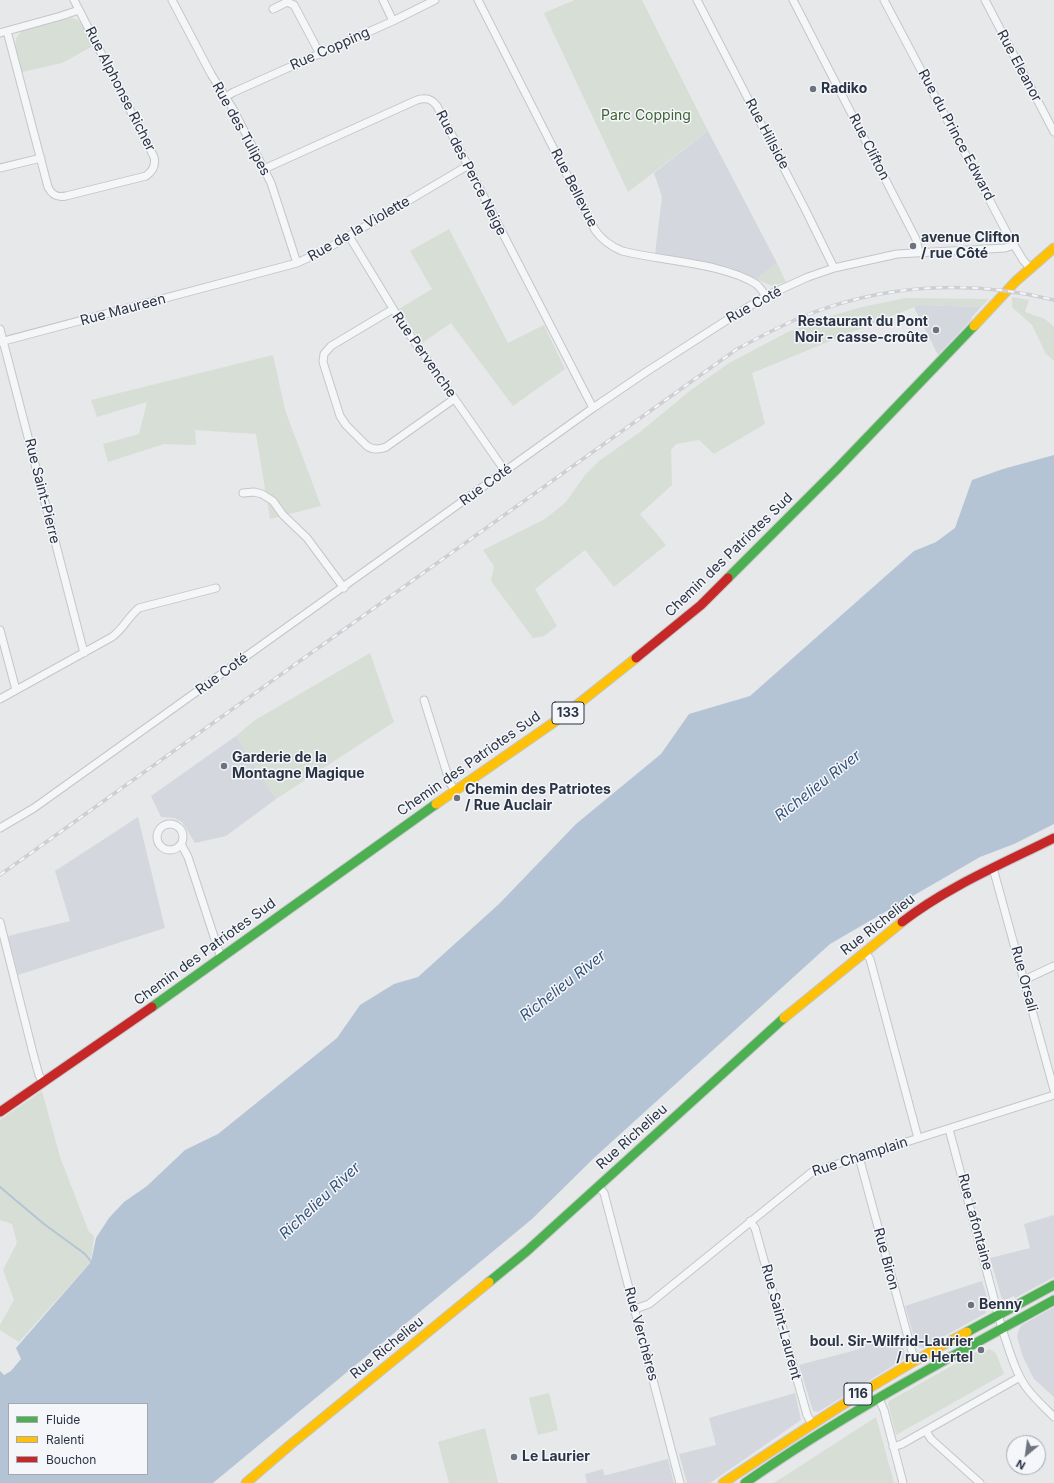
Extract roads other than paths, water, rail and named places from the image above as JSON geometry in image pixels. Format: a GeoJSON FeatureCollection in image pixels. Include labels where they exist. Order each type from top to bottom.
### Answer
{"type":"FeatureCollection","features":[{"type":"Feature","properties":{"kind":"main road","name":"133"},"geometry":{"type":"LineString","coordinates":[[1030,268],[1054,248]]}},
{"type":"Feature","properties":{"kind":"main road","name":"Chemin des Patriotes Sud"},"geometry":{"type":"LineString","coordinates":[[0,1112],[142,1015],[412,820],[573,709],[615,674],[680,624],[701,605],[837,469],[1030,268]]}},
{"type":"Feature","properties":{"kind":"main road","name":"Rue Richelieu"},"geometry":{"type":"LineString","coordinates":[[246,1483],[290,1445],[499,1274],[785,1017],[913,913],[958,885],[1054,838]]}},
{"type":"Feature","properties":{"kind":"main road","name":"116"},"geometry":{"type":"LineString","coordinates":[[723,1483],[812,1424],[915,1360],[1054,1284]]}},
{"type":"Feature","properties":{"kind":"main road","name":"116"},"geometry":{"type":"LineString","coordinates":[[745,1483],[878,1397],[1054,1300]]}},
{"type":"Feature","properties":{"kind":"street","name":"Rue Alphonse Richer"},"geometry":{"type":"LineString","coordinates":[[4,32],[49,189],[60,197],[143,177],[150,173],[154,167],[155,159],[74,0]]}},
{"type":"Feature","properties":{"kind":"street","name":"Rue des Tulipes"},"geometry":{"type":"LineString","coordinates":[[172,0],[271,183],[297,263]]}},
{"type":"Feature","properties":{"kind":"street"},"geometry":{"type":"LineString","coordinates":[[383,0],[393,20]]}},
{"type":"Feature","properties":{"kind":"street","name":"Rue Copping"},"geometry":{"type":"LineString","coordinates":[[225,97],[435,0]]}},
{"type":"Feature","properties":{"kind":"street","name":"Rue Bellevue"},"geometry":{"type":"LineString","coordinates":[[478,0],[592,225],[603,240],[626,252],[705,267],[740,276],[760,288],[766,296]]}},
{"type":"Feature","properties":{"kind":"street","name":"Rue Hillside"},"geometry":{"type":"LineString","coordinates":[[697,0],[806,208],[834,268]]}},
{"type":"Feature","properties":{"kind":"street","name":"Rue Clifton"},"geometry":{"type":"LineString","coordinates":[[793,0],[916,239],[919,252]]}},
{"type":"Feature","properties":{"kind":"street","name":"Rue du Prince Edward"},"geometry":{"type":"LineString","coordinates":[[884,0],[1014,245],[1030,268]]}},
{"type":"Feature","properties":{"kind":"street","name":"Rue Eleanor"},"geometry":{"type":"LineString","coordinates":[[985,0],[1054,132]]}},
{"type":"Feature","properties":{"kind":"street"},"geometry":{"type":"LineString","coordinates":[[272,9],[287,2],[294,5],[320,54]]}},
{"type":"Feature","properties":{"kind":"street"},"geometry":{"type":"LineString","coordinates":[[4,32],[79,10]]}},
{"type":"Feature","properties":{"kind":"street","name":"Rue des Perce Neige"},"geometry":{"type":"LineString","coordinates":[[264,169],[417,100],[425,98],[432,101],[437,106],[593,408]]}},
{"type":"Feature","properties":{"kind":"street"},"geometry":{"type":"LineString","coordinates":[[0,168],[40,158]]}},
{"type":"Feature","properties":{"kind":"street","name":"Rue de la Violette"},"geometry":{"type":"LineString","coordinates":[[245,278],[297,263],[319,253],[467,166]]}},
{"type":"Feature","properties":{"kind":"street","name":"Rue Pervenche"},"geometry":{"type":"LineString","coordinates":[[349,236],[392,310],[505,471]]}},
{"type":"Feature","properties":{"kind":"street","name":"Rue Coté"},"geometry":{"type":"LineString","coordinates":[[0,828],[34,808],[344,588],[593,408],[646,372],[766,296],[808,277],[834,268],[887,255],[1005,248],[1014,245]]}},
{"type":"Feature","properties":{"kind":"street","name":"Rue Maureen"},"geometry":{"type":"LineString","coordinates":[[2,342],[245,278]]}},
{"type":"Feature","properties":{"kind":"street"},"geometry":{"type":"LineString","coordinates":[[392,310],[331,346],[324,354],[324,365],[338,411],[344,422],[367,446],[371,449],[379,449],[386,447],[454,399]]}},
{"type":"Feature","properties":{"kind":"street","name":"Rue Saint-Pierre"},"geometry":{"type":"LineString","coordinates":[[0,329],[2,342],[84,653]]}},
{"type":"Feature","properties":{"kind":"street"},"geometry":{"type":"LineString","coordinates":[[243,494],[254,492],[262,494],[272,501],[282,515],[307,538],[344,588]]}},
{"type":"Feature","properties":{"kind":"street"},"geometry":{"type":"LineString","coordinates":[[0,699],[84,653],[117,633],[124,626],[131,615],[139,608],[216,588]]}},
{"type":"Feature","properties":{"kind":"street"},"geometry":{"type":"LineString","coordinates":[[0,630],[16,690]]}},
{"type":"Feature","properties":{"kind":"street"},"geometry":{"type":"LineString","coordinates":[[424,700],[450,783],[455,791]]}},
{"type":"Feature","properties":{"kind":"street"},"geometry":{"type":"LineString","coordinates":[[181,844],[188,857],[221,958]]}},
{"type":"Feature","properties":{"kind":"street","name":"Rue Orsali"},"geometry":{"type":"LineString","coordinates":[[993,868],[1054,1090]]}},
{"type":"Feature","properties":{"kind":"street"},"geometry":{"type":"LineString","coordinates":[[0,922],[32,1052],[39,1075],[44,1083]]}},
{"type":"Feature","properties":{"kind":"street"},"geometry":{"type":"LineString","coordinates":[[865,952],[870,959],[918,1138]]}},
{"type":"Feature","properties":{"kind":"street"},"geometry":{"type":"LineString","coordinates":[[1024,980],[1054,966]]}},
{"type":"Feature","properties":{"kind":"street","name":"Rue Champlain"},"geometry":{"type":"LineString","coordinates":[[635,1309],[649,1304],[810,1173],[818,1169],[950,1129],[1054,1095]]}},
{"type":"Feature","properties":{"kind":"street","name":"Rue Lafontaine"},"geometry":{"type":"LineString","coordinates":[[950,1129],[1002,1329],[1020,1378],[1054,1417]]}},
{"type":"Feature","properties":{"kind":"street","name":"Rue Biron"},"geometry":{"type":"LineString","coordinates":[[859,1157],[915,1360]]}},
{"type":"Feature","properties":{"kind":"street","name":"Rue Verchères"},"geometry":{"type":"LineString","coordinates":[[598,1186],[604,1193],[680,1483]]}},
{"type":"Feature","properties":{"kind":"street","name":"Rue Saint-Laurent"},"geometry":{"type":"LineString","coordinates":[[750,1221],[756,1228],[807,1415],[812,1424]]}},
{"type":"Feature","properties":{"kind":"street"},"geometry":{"type":"LineString","coordinates":[[893,1447],[902,1444],[926,1431],[1020,1378]]}},
{"type":"Feature","properties":{"kind":"street"},"geometry":{"type":"LineString","coordinates":[[878,1397],[884,1410],[903,1483]]}},
{"type":"Feature","properties":{"kind":"street"},"geometry":{"type":"LineString","coordinates":[[926,1431],[931,1439],[980,1483]]}},
{"type":"Feature","properties":{"kind":"water","name":"Richelieu River"},"geometry":{"type":"Polygon","coordinates":[[[1054,455],[1054,824],[1014,844],[980,857],[830,944],[595,1157],[532,1219],[213,1483],[0,1483],[0,1371],[4,1375],[11,1371],[21,1359],[16,1348],[91,1262],[96,1238],[109,1218],[124,1202],[147,1186],[185,1150],[218,1134],[337,1038],[360,1005],[394,984],[418,977],[499,904],[576,824],[661,754],[689,714],[750,696],[914,551],[936,542],[955,528],[972,480],[1003,469],[1054,455]]]}},
{"type":"Feature","properties":{"kind":"waterway"},"geometry":{"type":"LineString","coordinates":[[0,1187],[44,1224],[85,1254],[93,1264]]}},
{"type":"Feature","properties":{"kind":"railway"},"geometry":{"type":"LineString","coordinates":[[0,875],[737,349],[802,317],[832,306],[863,297],[895,292],[927,288],[959,287],[1023,293],[1054,300]]}},
{"type":"Feature","properties":{"kind":"place","name":"Radiko"},"geometry":{"type":"Point","coordinates":[813,89]}},
{"type":"Feature","properties":{"kind":"place","name":"avenue Clifton / rue Côté"},"geometry":{"type":"Point","coordinates":[913,246]}},
{"type":"Feature","properties":{"kind":"place","name":"Restaurant du Pont Noir - casse-croûte"},"geometry":{"type":"Point","coordinates":[936,330]}},
{"type":"Feature","properties":{"kind":"place","name":"Garderie de la Montagne Magique"},"geometry":{"type":"Point","coordinates":[224,766]}},
{"type":"Feature","properties":{"kind":"place","name":"Chemin des Patriotes / Rue Auclair"},"geometry":{"type":"Point","coordinates":[457,798]}},
{"type":"Feature","properties":{"kind":"place","name":"Benny"},"geometry":{"type":"Point","coordinates":[971,1305]}},
{"type":"Feature","properties":{"kind":"place","name":"boul. Sir-Wilfrid-Laurier / rue Hertel"},"geometry":{"type":"Point","coordinates":[981,1350]}},
{"type":"Feature","properties":{"kind":"place","name":"Le Laurier"},"geometry":{"type":"Point","coordinates":[514,1457]}},
{"type":"Feature","properties":{"kind":"park label","name":"Parc Copping"},"geometry":{"type":"Point","coordinates":[646,116]}}]}
